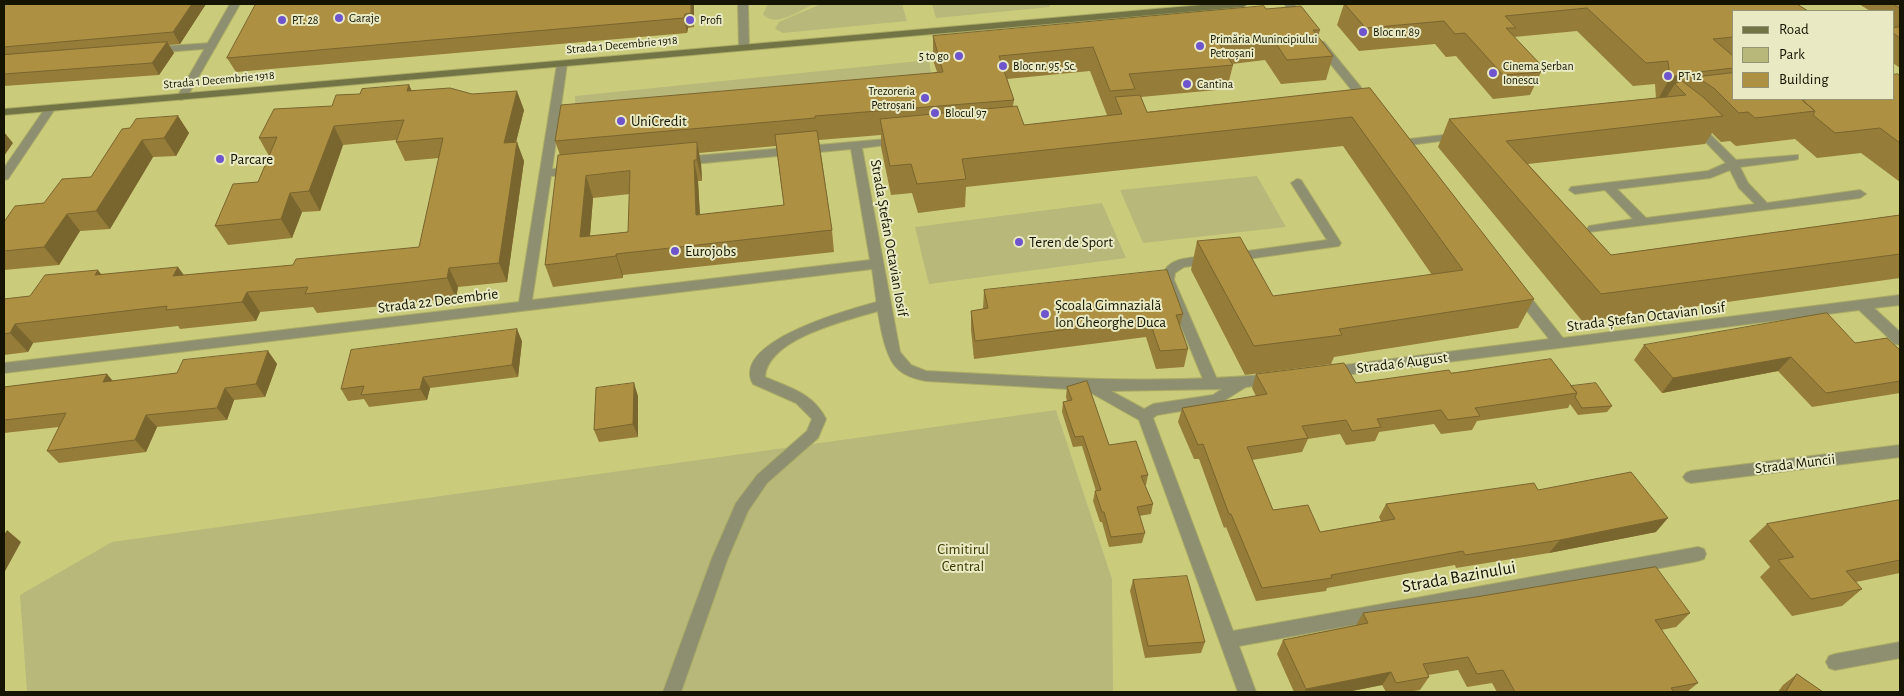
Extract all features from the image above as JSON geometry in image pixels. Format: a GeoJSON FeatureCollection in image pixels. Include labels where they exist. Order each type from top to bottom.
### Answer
{"type":"FeatureCollection","features":[{"type":"Feature","properties":{"kind":"main road","name":"Strada 1 Decembrie 1918"},"geometry":{"type":"LineString","coordinates":[[4,112],[1243,4]]}},
{"type":"Feature","properties":{"kind":"street"},"geometry":{"type":"LineString","coordinates":[[182,97],[236,4]]}},
{"type":"Feature","properties":{"kind":"street"},"geometry":{"type":"LineString","coordinates":[[743,4],[744,47]]}},
{"type":"Feature","properties":{"kind":"street"},"geometry":{"type":"LineString","coordinates":[[1289,4],[1358,98],[1376,112]]}},
{"type":"Feature","properties":{"kind":"street"},"geometry":{"type":"LineString","coordinates":[[138,52],[211,46]]}},
{"type":"Feature","properties":{"kind":"street"},"geometry":{"type":"LineString","coordinates":[[525,306],[562,64]]}},
{"type":"Feature","properties":{"kind":"street"},"geometry":{"type":"LineString","coordinates":[[4,176],[50,108]]}},
{"type":"Feature","properties":{"kind":"street"},"geometry":{"type":"LineString","coordinates":[[1686,117],[1733,164],[1743,185],[1764,207]]}},
{"type":"Feature","properties":{"kind":"street"},"geometry":{"type":"LineString","coordinates":[[1413,158],[1398,139],[1472,134]]}},
{"type":"Feature","properties":{"kind":"street","name":"Strada Ștefan Octavian Iosif"},"geometry":{"type":"LineString","coordinates":[[914,140],[856,145],[893,352],[898,363],[909,372],[926,376],[1135,386],[1212,384]]}},
{"type":"Feature","properties":{"kind":"street"},"geometry":{"type":"LineString","coordinates":[[670,162],[856,145]]}},
{"type":"Feature","properties":{"kind":"street"},"geometry":{"type":"LineString","coordinates":[[1575,190],[1710,174],[1733,164],[1794,157]]}},
{"type":"Feature","properties":{"kind":"street"},"geometry":{"type":"LineString","coordinates":[[545,173],[583,170]]}},
{"type":"Feature","properties":{"kind":"street"},"geometry":{"type":"LineString","coordinates":[[1282,378],[1212,384],[1168,280],[1168,273],[1170,268],[1177,265],[1335,243],[1297,183]]}},
{"type":"Feature","properties":{"kind":"street"},"geometry":{"type":"LineString","coordinates":[[1608,186],[1643,222]]}},
{"type":"Feature","properties":{"kind":"street"},"geometry":{"type":"LineString","coordinates":[[1593,229],[1860,194]]}},
{"type":"Feature","properties":{"kind":"street","name":"Strada 22 Decembrie"},"geometry":{"type":"LineString","coordinates":[[4,368],[877,264]]}},
{"type":"Feature","properties":{"kind":"street","name":"Strada Ștefan Octavian Iosif"},"geometry":{"type":"LineString","coordinates":[[1511,282],[1560,344],[1900,300]]}},
{"type":"Feature","properties":{"kind":"street"},"geometry":{"type":"LineString","coordinates":[[672,692],[720,558],[742,508],[762,479],[803,445],[817,427],[819,419],[812,407],[798,397],[758,380],[756,372],[760,362],[772,350],[823,322],[851,312],[884,305]]}},
{"type":"Feature","properties":{"kind":"street"},"geometry":{"type":"LineString","coordinates":[[1862,305],[1900,340]]}},
{"type":"Feature","properties":{"kind":"street","name":"Strada 6 August"},"geometry":{"type":"LineString","coordinates":[[1312,374],[1560,344]]}},
{"type":"Feature","properties":{"kind":"street"},"geometry":{"type":"LineString","coordinates":[[1145,416],[1153,410],[1217,400],[1243,382]]}},
{"type":"Feature","properties":{"kind":"street"},"geometry":{"type":"LineString","coordinates":[[1087,384],[1145,416],[1247,692]]}},
{"type":"Feature","properties":{"kind":"street","name":"Strada Muncii"},"geometry":{"type":"LineString","coordinates":[[1691,477],[1900,451]]}},
{"type":"Feature","properties":{"kind":"street","name":"Strada Bazinului"},"geometry":{"type":"LineString","coordinates":[[1228,640],[1698,554]]}},
{"type":"Feature","properties":{"kind":"street"},"geometry":{"type":"LineString","coordinates":[[1835,662],[1900,650]]}},
{"type":"Feature","properties":{"kind":"green space"},"geometry":{"type":"Polygon","coordinates":[[[768,4],[814,4],[788,17],[774,20],[763,14],[768,4]]]}},
{"type":"Feature","properties":{"kind":"green space"},"geometry":{"type":"Polygon","coordinates":[[[821,4],[902,4],[907,21],[783,33],[775,29],[779,22],[821,4]]]}},
{"type":"Feature","properties":{"kind":"green space"},"geometry":{"type":"Polygon","coordinates":[[[932,4],[1049,4],[1050,7],[936,18],[932,4]]]}},
{"type":"Feature","properties":{"kind":"green space"},"geometry":{"type":"Polygon","coordinates":[[[929,60],[933,85],[576,120],[575,96],[929,60]]]}},
{"type":"Feature","properties":{"kind":"green space"},"geometry":{"type":"Polygon","coordinates":[[[1257,176],[1286,227],[1143,243],[1120,190],[1257,176]]]}},
{"type":"Feature","properties":{"kind":"green space","name":"Teren de Sport"},"geometry":{"type":"Polygon","coordinates":[[[1102,203],[1126,258],[929,284],[915,227],[1102,203]]]}},
{"type":"Feature","properties":{"kind":"green space","name":"Cimitirul Central"},"geometry":{"type":"Polygon","coordinates":[[[1056,410],[1112,579],[1113,692],[27,692],[20,595],[112,542],[1056,410]]]}},
{"type":"Feature","properties":{"kind":"building"},"geometry":{"type":"Polygon","coordinates":[[[4,4],[192,4],[173,32],[4,47],[4,4]]]}},
{"type":"Feature","properties":{"kind":"building"},"geometry":{"type":"Polygon","coordinates":[[[256,4],[691,4],[691,13],[685,14],[684,18],[227,58],[256,4]]]}},
{"type":"Feature","properties":{"kind":"building"},"geometry":{"type":"Polygon","coordinates":[[[1345,4],[1797,4],[1806,10],[1732,10],[1732,37],[1713,39],[1732,55],[1732,68],[1681,74],[1670,78],[1668,61],[1646,63],[1587,8],[1505,16],[1516,28],[1506,28],[1541,65],[1535,66],[1541,72],[1503,75],[1465,33],[1455,34],[1444,21],[1366,28],[1345,4]]]}},
{"type":"Feature","properties":{"kind":"building"},"geometry":{"type":"Polygon","coordinates":[[[1264,6],[1266,9],[1301,6],[1320,30],[1313,30],[1333,56],[1287,60],[1271,36],[1218,42],[1233,65],[1129,74],[1135,89],[1110,91],[1093,47],[999,56],[1014,100],[815,116],[815,118],[555,141],[561,105],[943,72],[933,36],[1264,6]]]}},
{"type":"Feature","properties":{"kind":"building"},"geometry":{"type":"Polygon","coordinates":[[[1900,27],[1900,38],[1894,34],[1894,28],[1900,27]]]}},
{"type":"Feature","properties":{"kind":"building"},"geometry":{"type":"Polygon","coordinates":[[[167,42],[152,63],[4,74],[4,55],[167,42]]]}},
{"type":"Feature","properties":{"kind":"building"},"geometry":{"type":"Polygon","coordinates":[[[1732,73],[1732,100],[1802,100],[1815,111],[1755,118],[1748,112],[1739,113],[1715,89],[1697,77],[1732,73]]]}},
{"type":"Feature","properties":{"kind":"building"},"geometry":{"type":"Polygon","coordinates":[[[1898,74],[1900,76],[1900,143],[1880,128],[1835,133],[1813,115],[1815,111],[1802,100],[1894,100],[1894,75],[1898,74]]]}},
{"type":"Feature","properties":{"kind":"building"},"geometry":{"type":"Polygon","coordinates":[[[1682,81],[1723,116],[1506,141],[1611,255],[1900,215],[1900,254],[1601,294],[1449,119],[1686,95],[1675,84],[1682,81]]]}},
{"type":"Feature","properties":{"kind":"building"},"geometry":{"type":"Polygon","coordinates":[[[409,85],[407,91],[450,88],[472,94],[517,91],[504,143],[517,142],[499,263],[449,268],[447,278],[305,294],[308,287],[247,292],[242,302],[166,310],[167,306],[15,324],[10,333],[4,334],[4,299],[30,296],[45,275],[98,270],[95,275],[178,267],[173,276],[293,265],[296,259],[419,247],[443,138],[396,142],[404,120],[334,126],[309,191],[290,193],[281,219],[215,226],[233,184],[258,182],[277,137],[259,138],[274,109],[332,106],[336,95],[360,94],[362,89],[409,85]]]}},
{"type":"Feature","properties":{"kind":"building"},"geometry":{"type":"Polygon","coordinates":[[[1370,88],[1534,299],[1339,329],[1342,335],[1254,346],[1197,241],[1240,237],[1273,296],[1463,270],[1352,117],[962,159],[966,179],[917,184],[911,164],[890,166],[880,119],[1017,106],[1024,125],[1122,114],[1115,97],[1140,95],[1147,112],[1370,88]]]}},
{"type":"Feature","properties":{"kind":"building"},"geometry":{"type":"Polygon","coordinates":[[[178,116],[164,138],[142,140],[96,211],[67,214],[44,247],[4,251],[4,222],[15,206],[44,203],[62,179],[91,177],[122,129],[130,128],[136,119],[178,116]]]}},
{"type":"Feature","properties":{"kind":"building"},"geometry":{"type":"Polygon","coordinates":[[[817,131],[832,230],[616,254],[616,256],[545,265],[558,155],[697,142],[697,160],[694,160],[696,215],[784,205],[775,135],[817,131]],[[630,171],[586,176],[580,237],[628,232],[630,171]]]}},
{"type":"Feature","properties":{"kind":"building"},"geometry":{"type":"Polygon","coordinates":[[[1167,270],[1183,314],[1176,315],[1188,349],[1160,351],[1149,319],[975,341],[971,311],[988,308],[984,290],[1167,270]]]}},
{"type":"Feature","properties":{"kind":"building"},"geometry":{"type":"Polygon","coordinates":[[[1827,313],[1855,343],[1887,338],[1900,350],[1900,381],[1826,393],[1791,357],[1673,378],[1644,345],[1827,313]]]}},
{"type":"Feature","properties":{"kind":"building"},"geometry":{"type":"Polygon","coordinates":[[[517,329],[512,365],[423,377],[420,389],[361,395],[364,386],[341,389],[351,350],[517,329]]]}},
{"type":"Feature","properties":{"kind":"building"},"geometry":{"type":"Polygon","coordinates":[[[268,351],[256,384],[225,388],[217,408],[146,415],[135,440],[47,451],[66,413],[4,420],[4,387],[107,374],[103,382],[177,373],[183,360],[268,351]]]}},
{"type":"Feature","properties":{"kind":"building"},"geometry":{"type":"Polygon","coordinates":[[[1551,359],[1577,393],[1475,408],[1480,416],[1448,420],[1441,410],[1377,419],[1381,427],[1352,431],[1346,420],[1302,426],[1308,438],[1247,447],[1273,510],[1308,505],[1320,532],[1395,519],[1386,504],[1534,483],[1538,490],[1631,472],[1668,518],[1560,540],[1465,555],[1463,551],[1331,575],[1332,578],[1262,588],[1231,514],[1229,514],[1203,444],[1198,445],[1182,408],[1267,394],[1256,374],[1344,363],[1356,383],[1449,370],[1451,373],[1551,359]]]}},
{"type":"Feature","properties":{"kind":"building"},"geometry":{"type":"Polygon","coordinates":[[[1087,381],[1109,445],[1136,441],[1148,475],[1141,476],[1153,504],[1137,507],[1145,533],[1111,537],[1104,512],[1102,512],[1095,491],[1101,490],[1083,436],[1075,437],[1063,402],[1072,400],[1067,387],[1087,381]]]}},
{"type":"Feature","properties":{"kind":"building"},"geometry":{"type":"Polygon","coordinates":[[[634,383],[633,424],[594,430],[596,388],[634,383]]]}},
{"type":"Feature","properties":{"kind":"building"},"geometry":{"type":"Polygon","coordinates":[[[1596,383],[1612,406],[1582,408],[1575,397],[1577,393],[1571,386],[1596,383]]]}},
{"type":"Feature","properties":{"kind":"building"},"geometry":{"type":"Polygon","coordinates":[[[1900,500],[1900,560],[1846,571],[1862,589],[1811,599],[1778,560],[1794,557],[1767,524],[1900,500]]]}},
{"type":"Feature","properties":{"kind":"building"},"geometry":{"type":"Polygon","coordinates":[[[1656,567],[1690,613],[1655,620],[1698,683],[1671,688],[1674,692],[1515,692],[1503,670],[1477,674],[1468,657],[1423,664],[1429,677],[1396,683],[1391,672],[1306,689],[1283,640],[1368,623],[1363,613],[1476,597],[1656,567]]]}},
{"type":"Feature","properties":{"kind":"building"},"geometry":{"type":"Polygon","coordinates":[[[1187,576],[1205,642],[1148,646],[1133,580],[1187,576]]]}},
{"type":"Feature","properties":{"kind":"building"},"geometry":{"type":"Polygon","coordinates":[[[1797,674],[1823,692],[1786,692],[1797,674]]]}},
{"type":"Feature","properties":{"kind":"place","name":"Garaje"},"geometry":{"type":"Point","coordinates":[339,18]}},
{"type":"Feature","properties":{"kind":"place","name":"P.T. 28"},"geometry":{"type":"Point","coordinates":[282,20]}},
{"type":"Feature","properties":{"kind":"place","name":"Profi"},"geometry":{"type":"Point","coordinates":[690,20]}},
{"type":"Feature","properties":{"kind":"place","name":"Bloc nr. 89"},"geometry":{"type":"Point","coordinates":[1363,32]}},
{"type":"Feature","properties":{"kind":"place","name":"Primăria Munincipiului Petroșani"},"geometry":{"type":"Point","coordinates":[1200,46]}},
{"type":"Feature","properties":{"kind":"place","name":"5 to go"},"geometry":{"type":"Point","coordinates":[959,56]}},
{"type":"Feature","properties":{"kind":"place","name":"Bloc nr. 95, Sc."},"geometry":{"type":"Point","coordinates":[1003,66]}},
{"type":"Feature","properties":{"kind":"place","name":"Cinema Şerban Ionescu"},"geometry":{"type":"Point","coordinates":[1493,73]}},
{"type":"Feature","properties":{"kind":"place","name":"PT 12"},"geometry":{"type":"Point","coordinates":[1668,76]}},
{"type":"Feature","properties":{"kind":"place","name":"Cantina"},"geometry":{"type":"Point","coordinates":[1187,84]}},
{"type":"Feature","properties":{"kind":"place","name":"Trezoreria Petroșani"},"geometry":{"type":"Point","coordinates":[925,98]}},
{"type":"Feature","properties":{"kind":"place","name":"Blocul 97"},"geometry":{"type":"Point","coordinates":[935,113]}},
{"type":"Feature","properties":{"kind":"place","name":"UniCredit"},"geometry":{"type":"Point","coordinates":[621,121]}},
{"type":"Feature","properties":{"kind":"place","name":"Parcare"},"geometry":{"type":"Point","coordinates":[220,159]}},
{"type":"Feature","properties":{"kind":"place","name":"Teren de Sport"},"geometry":{"type":"Point","coordinates":[1019,242]}},
{"type":"Feature","properties":{"kind":"place","name":"Eurojobs"},"geometry":{"type":"Point","coordinates":[675,251]}},
{"type":"Feature","properties":{"kind":"place","name":"Școala Gimnazială Ion Gheorghe Duca"},"geometry":{"type":"Point","coordinates":[1045,314]}}]}
